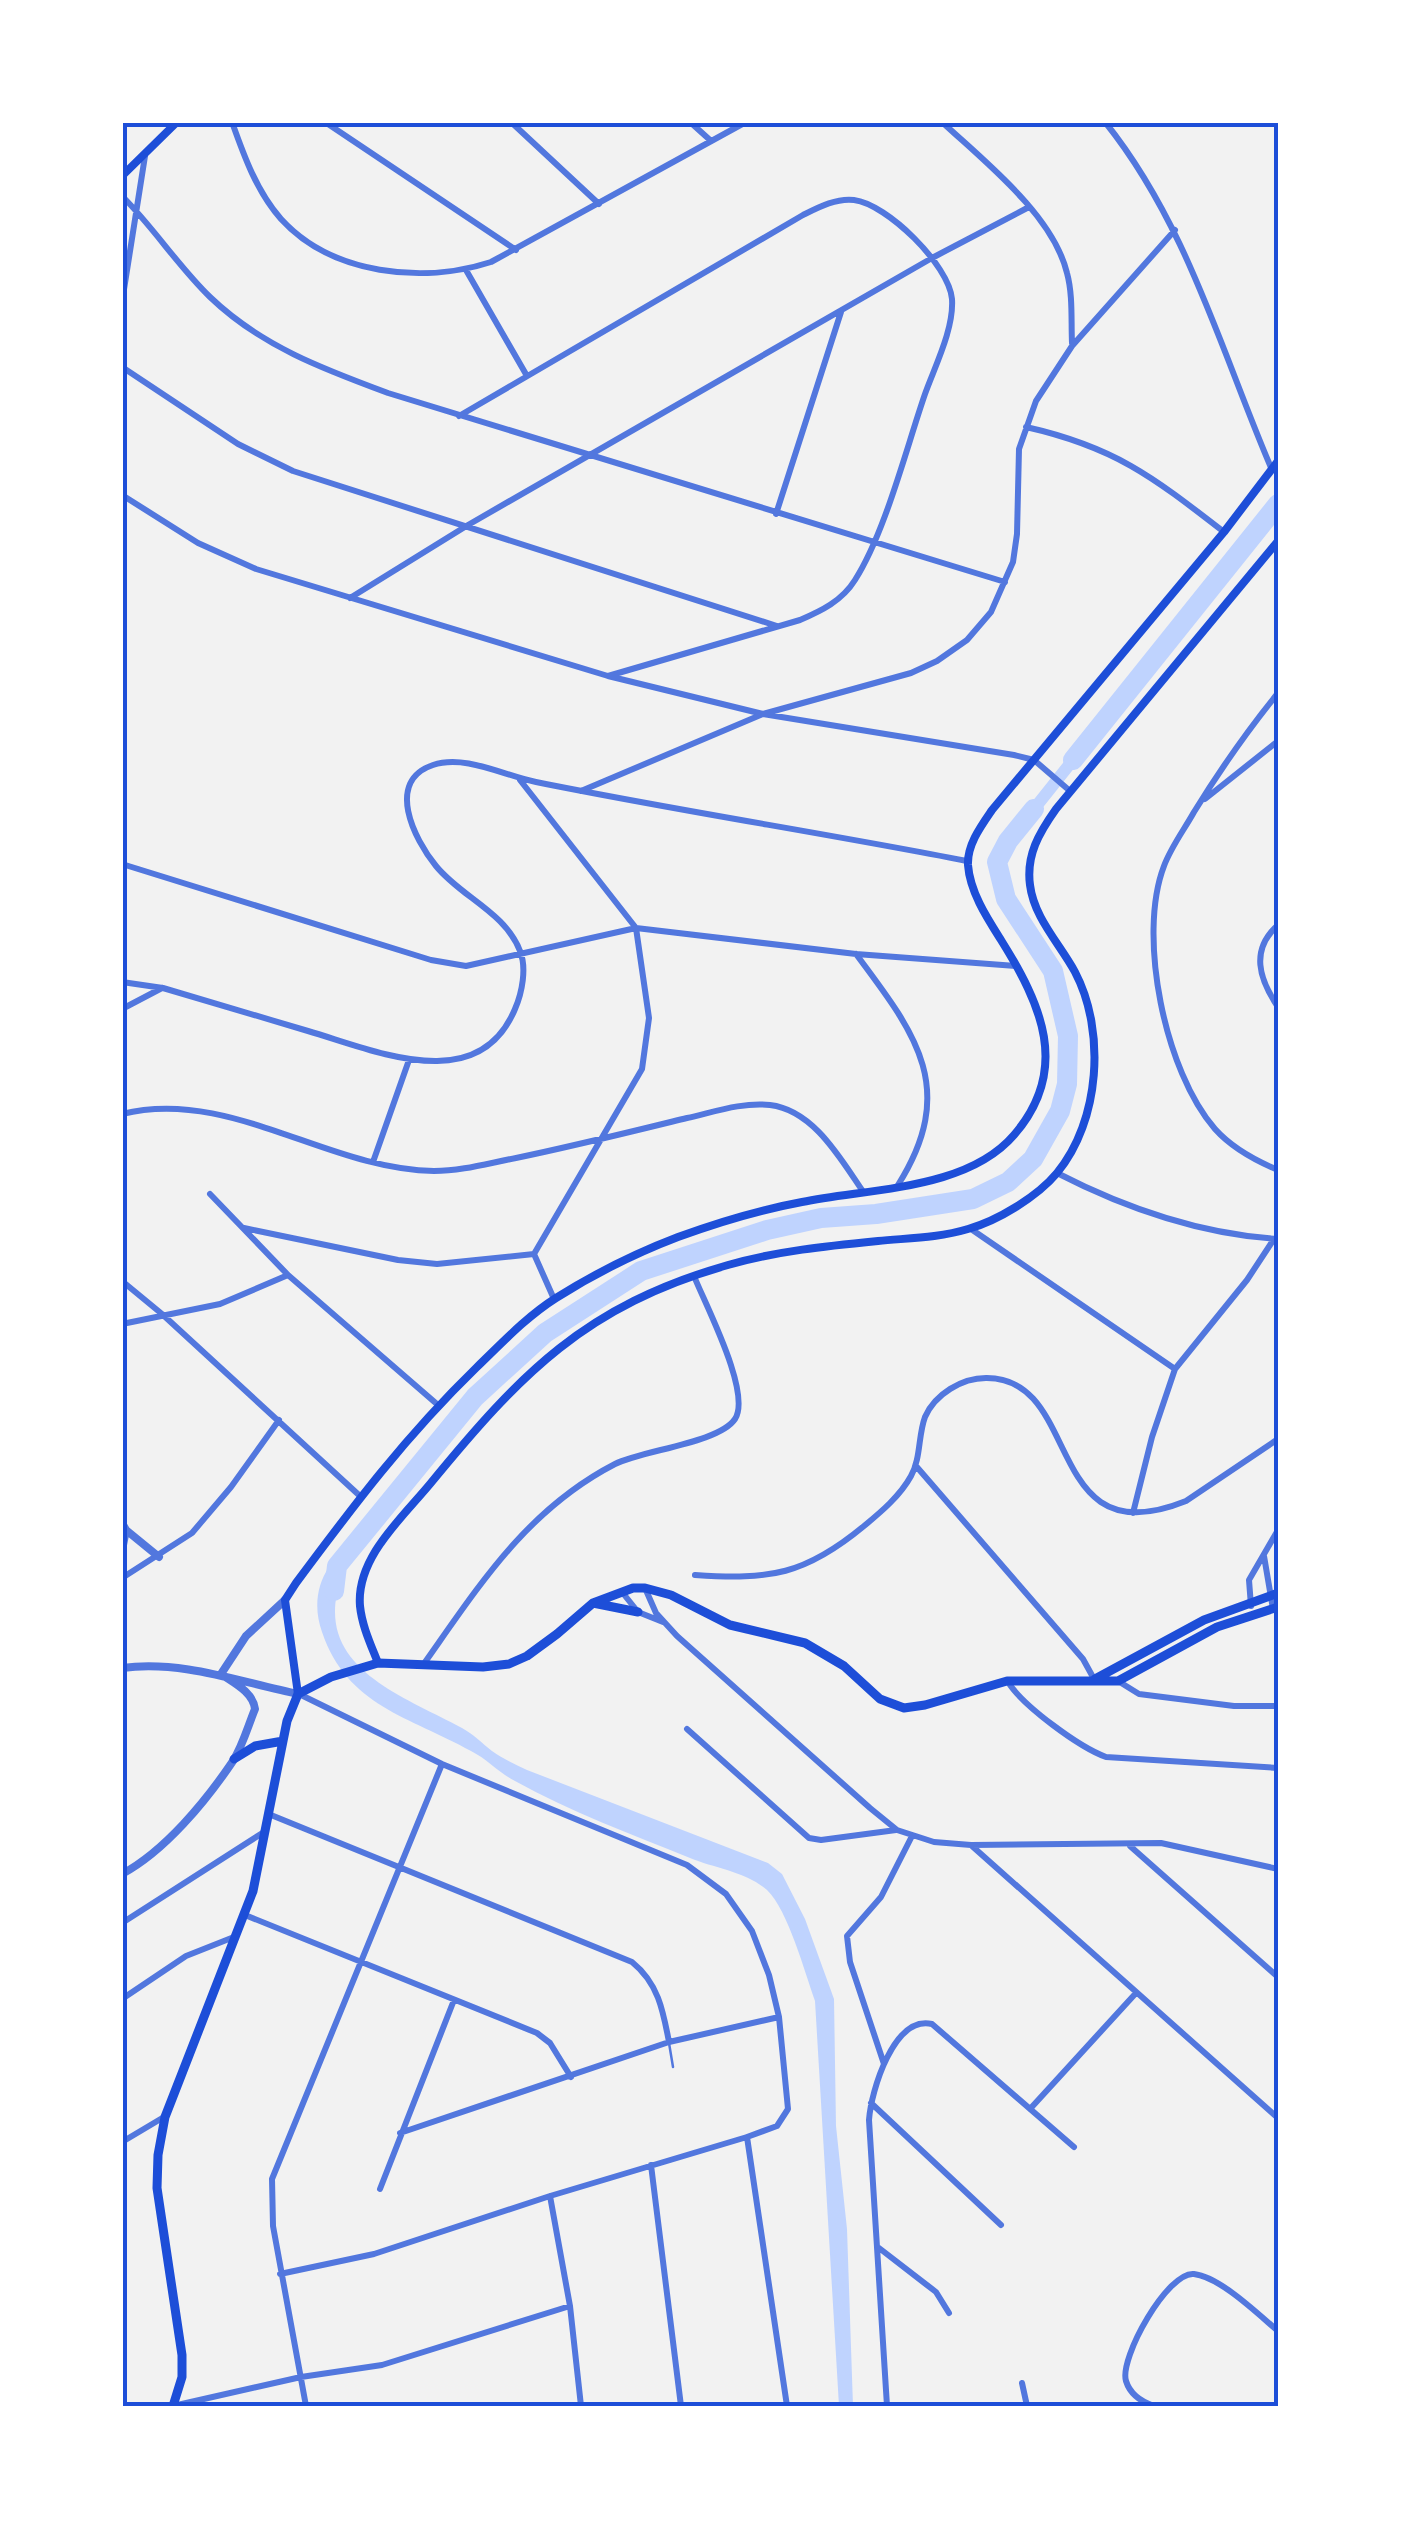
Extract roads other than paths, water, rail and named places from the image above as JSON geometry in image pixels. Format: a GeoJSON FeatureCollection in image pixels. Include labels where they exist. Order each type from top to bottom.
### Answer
{"type":"FeatureCollection","features":[{"type":"Feature","properties":{"kind":"main road"},"geometry":{"type":"LineString","coordinates":[[122,176],[177,122]]}},
{"type":"Feature","properties":{"kind":"main road"},"geometry":{"type":"LineString","coordinates":[[172,2406],[182,2377],[182,2355],[157,2188],[158,2156],[165,2116],[245,1915],[271,1815],[283,1741],[298,1694],[285,1600],[360,1496],[438,1405],[554,1299],[647,1250],[731,1218],[862,1190],[938,1180],[972,1168],[1007,1143],[1027,1116],[1043,1078],[1046,1049],[1038,1004],[979,902],[967,861],[982,824],[1224,532],[1278,461]]}},
{"type":"Feature","properties":{"kind":"main road"},"geometry":{"type":"LineString","coordinates":[[378,1663],[362,1618],[362,1581],[373,1555],[514,1386],[562,1344],[619,1308],[694,1276],[779,1252],[943,1236],[970,1229],[1019,1202],[1056,1173],[1078,1134],[1088,1104],[1093,1030],[1081,984],[1032,897],[1028,872],[1031,850],[1068,789],[1278,541]]}},
{"type":"Feature","properties":{"kind":"main road"},"geometry":{"type":"LineString","coordinates":[[298,1694],[331,1677],[378,1663],[483,1667],[518,1661],[593,1603],[621,1590],[645,1588],[671,1595],[730,1625],[786,1637],[820,1650],[880,1698],[896,1707],[914,1708],[1007,1681],[1118,1681],[1217,1627],[1276,1608]]}},
{"type":"Feature","properties":{"kind":"main road"},"geometry":{"type":"LineString","coordinates":[[1094,1679],[1193,1626],[1275,1594]]}},
{"type":"Feature","properties":{"kind":"main road"},"geometry":{"type":"LineString","coordinates":[[593,1603],[638,1612]]}},
{"type":"Feature","properties":{"kind":"main road"},"geometry":{"type":"LineString","coordinates":[[234,1760],[255,1746],[283,1741]]}},
{"type":"Feature","properties":{"kind":"street"},"geometry":{"type":"LineString","coordinates":[[164,122],[166,134]]}},
{"type":"Feature","properties":{"kind":"street"},"geometry":{"type":"LineString","coordinates":[[232,122],[243,154],[281,219],[319,248],[376,270],[408,273],[466,270],[517,250],[746,122]]}},
{"type":"Feature","properties":{"kind":"street"},"geometry":{"type":"LineString","coordinates":[[325,122],[517,250]]}},
{"type":"Feature","properties":{"kind":"street"},"geometry":{"type":"LineString","coordinates":[[511,122],[598,204]]}},
{"type":"Feature","properties":{"kind":"street"},"geometry":{"type":"LineString","coordinates":[[690,122],[710,140]]}},
{"type":"Feature","properties":{"kind":"street"},"geometry":{"type":"LineString","coordinates":[[942,122],[1028,208],[1062,255],[1071,298],[1072,346]]}},
{"type":"Feature","properties":{"kind":"street"},"geometry":{"type":"LineString","coordinates":[[1105,122],[1142,173],[1175,230],[1272,470]]}},
{"type":"Feature","properties":{"kind":"street"},"geometry":{"type":"LineString","coordinates":[[122,302],[145,156]]}},
{"type":"Feature","properties":{"kind":"street"},"geometry":{"type":"LineString","coordinates":[[122,196],[208,294],[252,332],[313,365],[460,416],[1005,582]]}},
{"type":"Feature","properties":{"kind":"street"},"geometry":{"type":"LineString","coordinates":[[460,416],[803,215],[836,200],[856,200],[872,206],[932,258],[949,287],[950,318],[872,544],[854,581],[836,601],[817,612],[608,676]]}},
{"type":"Feature","properties":{"kind":"street"},"geometry":{"type":"LineString","coordinates":[[350,598],[468,525],[932,258],[1028,208]]}},
{"type":"Feature","properties":{"kind":"street"},"geometry":{"type":"LineString","coordinates":[[580,791],[762,714],[887,680],[937,661],[967,640],[980,627],[1005,582],[1016,547],[1019,449],[1036,401],[1072,346],[1175,230]]}},
{"type":"Feature","properties":{"kind":"street"},"geometry":{"type":"LineString","coordinates":[[466,270],[527,376]]}},
{"type":"Feature","properties":{"kind":"street"},"geometry":{"type":"LineString","coordinates":[[776,514],[841,311]]}},
{"type":"Feature","properties":{"kind":"street"},"geometry":{"type":"LineString","coordinates":[[122,367],[238,444],[293,471],[778,626]]}},
{"type":"Feature","properties":{"kind":"street"},"geometry":{"type":"LineString","coordinates":[[1026,427],[1103,449],[1132,464],[1224,532]]}},
{"type":"Feature","properties":{"kind":"street"},"geometry":{"type":"LineString","coordinates":[[122,495],[218,553],[256,569],[608,676],[762,714],[970,746],[1036,762],[1068,789]]}},
{"type":"Feature","properties":{"kind":"street"},"geometry":{"type":"LineString","coordinates":[[1278,693],[1233,751],[1170,851],[1158,884],[1153,941],[1164,1014],[1182,1074],[1206,1118],[1241,1152],[1278,1170]]}},
{"type":"Feature","properties":{"kind":"street"},"geometry":{"type":"LineString","coordinates":[[1200,802],[1278,741]]}},
{"type":"Feature","properties":{"kind":"street"},"geometry":{"type":"LineString","coordinates":[[122,982],[163,988],[409,1060],[454,1061],[488,1046],[503,1032],[521,996],[522,952],[492,914],[436,867],[416,832],[405,799],[411,782],[420,772],[444,762],[580,791],[967,861]]}},
{"type":"Feature","properties":{"kind":"street"},"geometry":{"type":"LineString","coordinates":[[520,779],[636,928],[647,989],[648,1041],[642,1068],[534,1254]]}},
{"type":"Feature","properties":{"kind":"street"},"geometry":{"type":"LineString","coordinates":[[122,864],[432,960],[466,966],[636,928],[856,954],[1017,966]]}},
{"type":"Feature","properties":{"kind":"street"},"geometry":{"type":"LineString","coordinates":[[1278,925],[1263,944],[1259,962],[1278,1007]]}},
{"type":"Feature","properties":{"kind":"street"},"geometry":{"type":"LineString","coordinates":[[856,954],[906,1023],[924,1072],[927,1106],[923,1130],[898,1185]]}},
{"type":"Feature","properties":{"kind":"street"},"geometry":{"type":"LineString","coordinates":[[122,1009],[163,988]]}},
{"type":"Feature","properties":{"kind":"street"},"geometry":{"type":"LineString","coordinates":[[373,1162],[409,1060]]}},
{"type":"Feature","properties":{"kind":"street"},"geometry":{"type":"LineString","coordinates":[[122,1114],[167,1108],[210,1113],[373,1162],[445,1170],[603,1140],[743,1106],[778,1107],[812,1125],[862,1190]]}},
{"type":"Feature","properties":{"kind":"street"},"geometry":{"type":"LineString","coordinates":[[1056,1173],[1102,1196],[1159,1217],[1229,1234],[1276,1239],[1174,1369],[1133,1513]]}},
{"type":"Feature","properties":{"kind":"street"},"geometry":{"type":"LineString","coordinates":[[210,1194],[288,1275],[438,1405]]}},
{"type":"Feature","properties":{"kind":"street"},"geometry":{"type":"LineString","coordinates":[[243,1228],[398,1260],[470,1262],[534,1254]]}},
{"type":"Feature","properties":{"kind":"street"},"geometry":{"type":"LineString","coordinates":[[970,1229],[1174,1369]]}},
{"type":"Feature","properties":{"kind":"street"},"geometry":{"type":"LineString","coordinates":[[534,1254],[554,1299]]}},
{"type":"Feature","properties":{"kind":"street"},"geometry":{"type":"LineString","coordinates":[[122,1324],[220,1304],[288,1275]]}},
{"type":"Feature","properties":{"kind":"street"},"geometry":{"type":"LineString","coordinates":[[423,1665],[487,1575],[550,1506],[586,1479],[621,1461],[706,1436],[726,1428],[736,1418],[734,1378],[694,1276]]}},
{"type":"Feature","properties":{"kind":"street"},"geometry":{"type":"LineString","coordinates":[[122,1281],[360,1496]]}},
{"type":"Feature","properties":{"kind":"street"},"geometry":{"type":"LineString","coordinates":[[695,1576],[747,1579],[776,1575],[813,1561],[846,1541],[904,1486],[916,1466],[926,1417],[942,1396],[973,1380],[1002,1379],[1022,1388],[1036,1401],[1086,1489],[1107,1506],[1133,1513],[1169,1508],[1186,1501],[1278,1438]]}},
{"type":"Feature","properties":{"kind":"street"},"geometry":{"type":"LineString","coordinates":[[122,1578],[192,1533],[280,1420]]}},
{"type":"Feature","properties":{"kind":"street"},"geometry":{"type":"LineString","coordinates":[[916,1466],[1082,1659],[1094,1679]]}},
{"type":"Feature","properties":{"kind":"street"},"geometry":{"type":"LineString","coordinates":[[124,1527],[159,1557]]}},
{"type":"Feature","properties":{"kind":"street"},"geometry":{"type":"LineString","coordinates":[[122,1550],[124,1527]]}},
{"type":"Feature","properties":{"kind":"street"},"geometry":{"type":"LineString","coordinates":[[1253,1614],[1249,1580],[1278,1530]]}},
{"type":"Feature","properties":{"kind":"street"},"geometry":{"type":"LineString","coordinates":[[1264,1554],[1276,1608]]}},
{"type":"Feature","properties":{"kind":"street"},"geometry":{"type":"LineString","coordinates":[[645,1588],[664,1623],[897,1830],[934,1842],[972,1845],[1160,1843],[1278,1869]]}},
{"type":"Feature","properties":{"kind":"street"},"geometry":{"type":"LineString","coordinates":[[621,1590],[638,1612],[664,1623]]}},
{"type":"Feature","properties":{"kind":"street"},"geometry":{"type":"LineString","coordinates":[[221,1674],[246,1636],[285,1600]]}},
{"type":"Feature","properties":{"kind":"street"},"geometry":{"type":"LineString","coordinates":[[122,1668],[166,1666],[221,1674],[298,1694],[442,1764],[656,1851],[712,1881],[737,1906],[752,1930],[769,1975],[779,2017],[788,2108],[783,2120],[771,2130],[374,2254],[280,2274]]}},
{"type":"Feature","properties":{"kind":"street"},"geometry":{"type":"LineString","coordinates":[[122,1874],[154,1853],[176,1831],[234,1760],[255,1709],[247,1693],[221,1674]]}},
{"type":"Feature","properties":{"kind":"street"},"geometry":{"type":"LineString","coordinates":[[1007,1681],[1014,1692],[1092,1752],[1278,1768]]}},
{"type":"Feature","properties":{"kind":"street"},"geometry":{"type":"LineString","coordinates":[[1118,1681],[1139,1694],[1234,1706],[1278,1706]]}},
{"type":"Feature","properties":{"kind":"street"},"geometry":{"type":"LineString","coordinates":[[686,1730],[809,1838],[821,1840],[897,1830]]}},
{"type":"Feature","properties":{"kind":"street"},"geometry":{"type":"LineString","coordinates":[[306,2406],[280,2274],[270,2204],[272,2179],[442,1764]]}},
{"type":"Feature","properties":{"kind":"street"},"geometry":{"type":"LineString","coordinates":[[271,1815],[632,1962],[649,1978],[658,1994],[669,2042]]}},
{"type":"Feature","properties":{"kind":"street"},"geometry":{"type":"LineString","coordinates":[[122,1923],[266,1830]]}},
{"type":"Feature","properties":{"kind":"street"},"geometry":{"type":"LineString","coordinates":[[884,2064],[850,1962],[847,1936],[880,1897],[912,1836]]}},
{"type":"Feature","properties":{"kind":"street"},"geometry":{"type":"LineString","coordinates":[[972,1845],[1278,2118]]}},
{"type":"Feature","properties":{"kind":"street"},"geometry":{"type":"LineString","coordinates":[[1130,1845],[1278,1977]]}},
{"type":"Feature","properties":{"kind":"street"},"geometry":{"type":"LineString","coordinates":[[245,1915],[537,2034],[559,2054],[571,2076]]}},
{"type":"Feature","properties":{"kind":"street"},"geometry":{"type":"LineString","coordinates":[[122,2000],[186,1956],[238,1936]]}},
{"type":"Feature","properties":{"kind":"street"},"geometry":{"type":"LineString","coordinates":[[1030,2108],[1136,1992]]}},
{"type":"Feature","properties":{"kind":"street"},"geometry":{"type":"LineString","coordinates":[[380,2189],[454,2000]]}},
{"type":"Feature","properties":{"kind":"street"},"geometry":{"type":"LineString","coordinates":[[400,2133],[669,2042],[779,2017]]}},
{"type":"Feature","properties":{"kind":"street"},"geometry":{"type":"LineString","coordinates":[[887,2406],[870,2103],[884,2064],[909,2027],[929,2022],[1074,2147]]}},
{"type":"Feature","properties":{"kind":"street"},"geometry":{"type":"LineString","coordinates":[[870,2103],[1001,2225]]}},
{"type":"Feature","properties":{"kind":"street"},"geometry":{"type":"LineString","coordinates":[[122,2142],[165,2116]]}},
{"type":"Feature","properties":{"kind":"street"},"geometry":{"type":"LineString","coordinates":[[747,2137],[787,2406]]}},
{"type":"Feature","properties":{"kind":"street"},"geometry":{"type":"LineString","coordinates":[[652,2165],[681,2406]]}},
{"type":"Feature","properties":{"kind":"street"},"geometry":{"type":"LineString","coordinates":[[550,2196],[570,2306],[581,2406]]}},
{"type":"Feature","properties":{"kind":"street"},"geometry":{"type":"LineString","coordinates":[[880,2248],[936,2292],[949,2313]]}},
{"type":"Feature","properties":{"kind":"street"},"geometry":{"type":"LineString","coordinates":[[1154,2406],[1133,2392],[1125,2370],[1147,2321],[1178,2278],[1194,2274],[1211,2280],[1278,2331]]}},
{"type":"Feature","properties":{"kind":"street"},"geometry":{"type":"LineString","coordinates":[[172,2406],[416,2356],[570,2306]]}},
{"type":"Feature","properties":{"kind":"street"},"geometry":{"type":"LineString","coordinates":[[1022,2383],[1027,2406]]}},
{"type":"Feature","properties":{"kind":"lane"},"geometry":{"type":"LineString","coordinates":[[669,2042],[673,2067]]}},
{"type":"Feature","properties":{"kind":"water"},"geometry":{"type":"Polygon","coordinates":[[[337,1566],[342,1576],[335,1607],[338,1633],[349,1655],[388,1689],[462,1728],[496,1754],[527,1770],[768,1863],[782,1874],[805,1919],[834,1999],[836,2126],[847,2229],[853,2406],[839,2406],[815,2001],[775,1899],[750,1879],[623,1831],[536,1792],[477,1754],[364,1693],[333,1657],[319,1624],[321,1582],[329,1567],[337,1566]]]}},
{"type":"Feature","properties":{"kind":"waterway"},"geometry":{"type":"LineString","coordinates":[[1073,760],[1278,504]]}},
{"type":"Feature","properties":{"kind":"waterway"},"geometry":{"type":"LineString","coordinates":[[1034,809],[1073,760]]}},
{"type":"Feature","properties":{"kind":"waterway"},"geometry":{"type":"LineString","coordinates":[[334,1591],[337,1566],[475,1397],[545,1333],[641,1271],[767,1230],[821,1218],[973,1199],[1008,1182],[1033,1159],[1060,1111],[1067,1084],[1068,1036],[1053,971],[1006,899],[997,862],[1008,841],[1034,809]]}}]}
